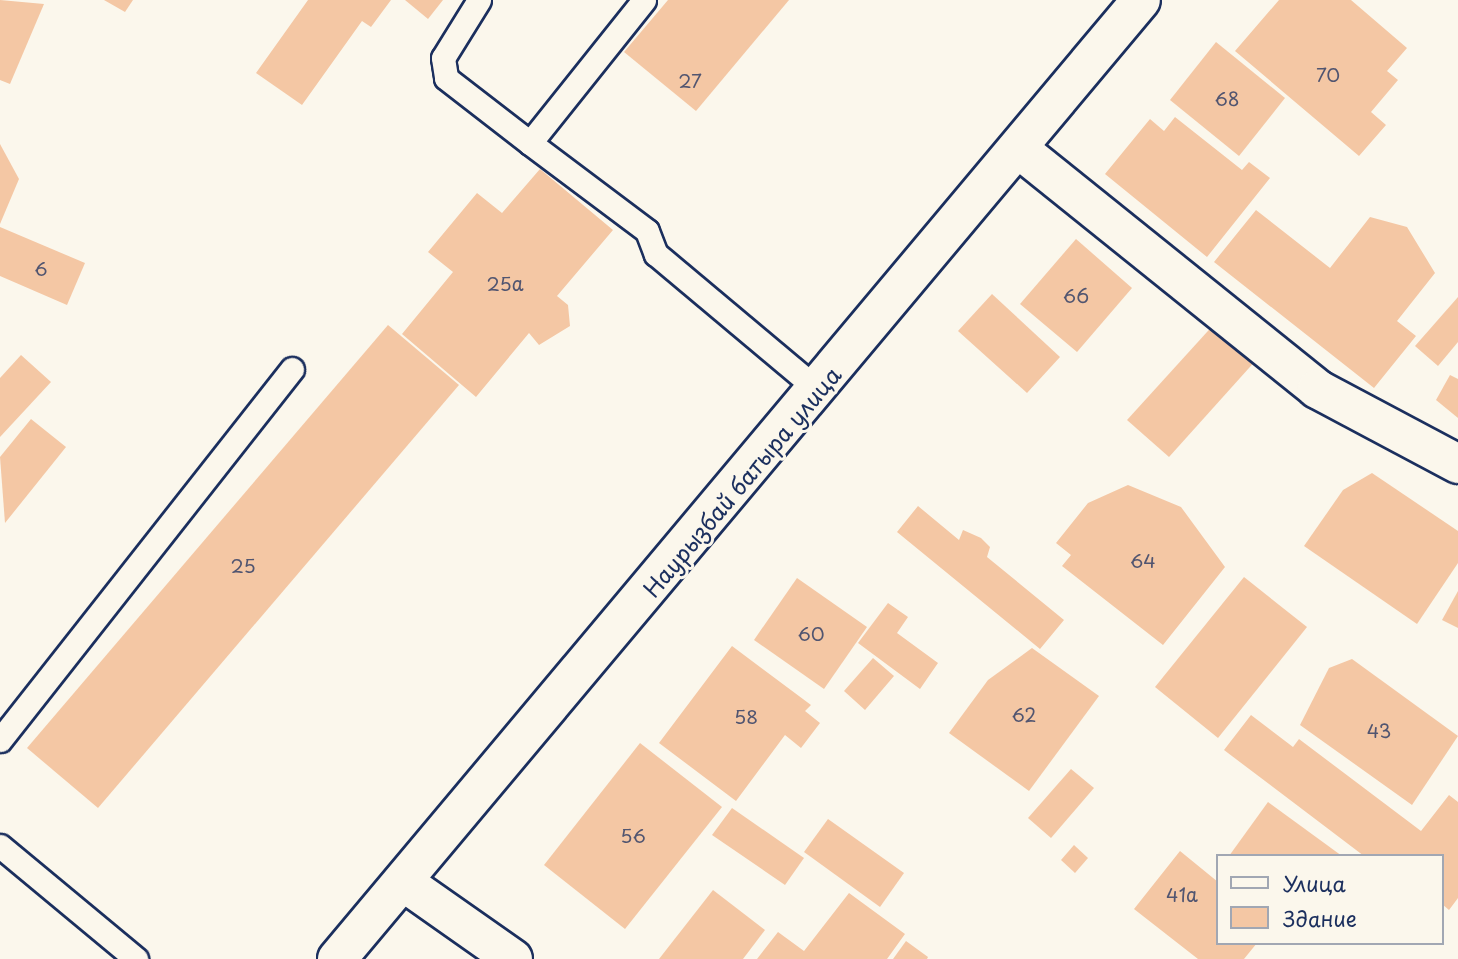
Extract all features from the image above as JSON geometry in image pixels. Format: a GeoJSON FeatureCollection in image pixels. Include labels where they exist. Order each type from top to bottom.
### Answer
{"type":"FeatureCollection","features":[{"type":"Feature","properties":{"kind":"main road","name":"Наурызбай батыра улица"},"geometry":{"type":"LineString","coordinates":[[337,959],[405,883],[1020,149],[1141,0]]}},
{"type":"Feature","properties":{"kind":"main road"},"geometry":{"type":"LineString","coordinates":[[1020,149],[1317,389],[1458,464]]}},
{"type":"Feature","properties":{"kind":"main road"},"geometry":{"type":"LineString","coordinates":[[405,883],[513,959]]}},
{"type":"Feature","properties":{"kind":"lane"},"geometry":{"type":"LineString","coordinates":[[479,0],[443,58],[446,79],[647,231],[656,254],[818,390]]}},
{"type":"Feature","properties":{"kind":"lane"},"geometry":{"type":"LineString","coordinates":[[530,143],[644,0]]}},
{"type":"Feature","properties":{"kind":"lane"},"geometry":{"type":"LineString","coordinates":[[0,740],[292,369]]}},
{"type":"Feature","properties":{"kind":"lane"},"geometry":{"type":"LineString","coordinates":[[0,846],[136,959]]}},
{"type":"Feature","properties":{"kind":"building"},"geometry":{"type":"Polygon","coordinates":[[[0,0],[44,4],[10,84],[0,80],[0,0]]]}},
{"type":"Feature","properties":{"kind":"building"},"geometry":{"type":"Polygon","coordinates":[[[104,0],[133,0],[125,12],[104,0]]]}},
{"type":"Feature","properties":{"kind":"building"},"geometry":{"type":"Polygon","coordinates":[[[308,0],[391,0],[371,27],[362,21],[302,105],[256,73],[308,0]]]}},
{"type":"Feature","properties":{"kind":"building"},"geometry":{"type":"Polygon","coordinates":[[[405,0],[443,0],[428,19],[405,0]]]}},
{"type":"Feature","properties":{"kind":"building"},"geometry":{"type":"Polygon","coordinates":[[[668,0],[789,0],[696,111],[624,52],[668,0]]]}},
{"type":"Feature","properties":{"kind":"building"},"geometry":{"type":"Polygon","coordinates":[[[1279,0],[1351,0],[1407,48],[1387,71],[1398,80],[1371,112],[1386,125],[1359,156],[1235,51],[1279,0]]]}},
{"type":"Feature","properties":{"kind":"building"},"geometry":{"type":"Polygon","coordinates":[[[1216,42],[1285,98],[1239,156],[1170,100],[1216,42]]]}},
{"type":"Feature","properties":{"kind":"building"},"geometry":{"type":"Polygon","coordinates":[[[1175,117],[1242,170],[1249,162],[1270,178],[1207,257],[1105,174],[1150,119],[1164,131],[1175,117]]]}},
{"type":"Feature","properties":{"kind":"building"},"geometry":{"type":"Polygon","coordinates":[[[0,144],[19,179],[0,224],[0,144]]]}},
{"type":"Feature","properties":{"kind":"building"},"geometry":{"type":"Polygon","coordinates":[[[540,169],[613,230],[557,296],[568,305],[570,326],[539,345],[529,333],[476,397],[402,334],[453,272],[428,252],[477,193],[502,213],[540,169]]]}},
{"type":"Feature","properties":{"kind":"building"},"geometry":{"type":"Polygon","coordinates":[[[1256,210],[1330,268],[1370,217],[1407,227],[1435,273],[1397,321],[1416,336],[1374,388],[1214,262],[1256,210]]]}},
{"type":"Feature","properties":{"kind":"building"},"geometry":{"type":"Polygon","coordinates":[[[0,227],[85,263],[67,305],[0,276],[0,227]]]}},
{"type":"Feature","properties":{"kind":"building"},"geometry":{"type":"Polygon","coordinates":[[[1076,239],[1132,288],[1077,352],[1020,304],[1076,239]]]}},
{"type":"Feature","properties":{"kind":"building"},"geometry":{"type":"Polygon","coordinates":[[[992,294],[1060,357],[1027,393],[958,331],[992,294]]]}},
{"type":"Feature","properties":{"kind":"building"},"geometry":{"type":"Polygon","coordinates":[[[1458,297],[1458,342],[1438,366],[1415,346],[1458,297]]]}},
{"type":"Feature","properties":{"kind":"building"},"geometry":{"type":"Polygon","coordinates":[[[1217,321],[1258,358],[1169,457],[1127,420],[1217,321]]]}},
{"type":"Feature","properties":{"kind":"building"},"geometry":{"type":"Polygon","coordinates":[[[388,325],[459,385],[98,808],[27,748],[388,325]]]}},
{"type":"Feature","properties":{"kind":"building"},"geometry":{"type":"Polygon","coordinates":[[[21,355],[51,382],[0,437],[0,378],[21,355]]]}},
{"type":"Feature","properties":{"kind":"building"},"geometry":{"type":"Polygon","coordinates":[[[1450,375],[1458,379],[1458,418],[1436,400],[1450,375]]]}},
{"type":"Feature","properties":{"kind":"building"},"geometry":{"type":"Polygon","coordinates":[[[31,419],[66,447],[5,523],[0,457],[31,419]]]}},
{"type":"Feature","properties":{"kind":"building"},"geometry":{"type":"Polygon","coordinates":[[[1372,473],[1458,531],[1458,563],[1417,624],[1304,546],[1343,490],[1372,473]]]}},
{"type":"Feature","properties":{"kind":"building"},"geometry":{"type":"Polygon","coordinates":[[[1128,485],[1181,507],[1225,567],[1163,645],[1062,566],[1071,555],[1056,543],[1088,503],[1128,485]]]}},
{"type":"Feature","properties":{"kind":"building"},"geometry":{"type":"Polygon","coordinates":[[[918,506],[959,540],[963,530],[981,538],[990,547],[987,557],[1064,620],[1040,649],[897,532],[918,506]]]}},
{"type":"Feature","properties":{"kind":"building"},"geometry":{"type":"Polygon","coordinates":[[[1244,577],[1307,627],[1218,738],[1155,687],[1244,577]]]}},
{"type":"Feature","properties":{"kind":"building"},"geometry":{"type":"Polygon","coordinates":[[[797,578],[867,627],[824,689],[754,640],[797,578]]]}},
{"type":"Feature","properties":{"kind":"building"},"geometry":{"type":"Polygon","coordinates":[[[1458,591],[1458,628],[1442,620],[1458,591]]]}},
{"type":"Feature","properties":{"kind":"building"},"geometry":{"type":"Polygon","coordinates":[[[888,603],[908,617],[897,633],[938,663],[920,689],[858,643],[888,603]]]}},
{"type":"Feature","properties":{"kind":"building"},"geometry":{"type":"Polygon","coordinates":[[[732,646],[811,705],[805,711],[820,723],[801,748],[785,735],[736,801],[659,743],[732,646]]]}},
{"type":"Feature","properties":{"kind":"building"},"geometry":{"type":"Polygon","coordinates":[[[1032,648],[1099,696],[1029,791],[949,733],[988,680],[1032,648]]]}},
{"type":"Feature","properties":{"kind":"building"},"geometry":{"type":"Polygon","coordinates":[[[873,658],[894,676],[865,710],[844,691],[873,658]]]}},
{"type":"Feature","properties":{"kind":"building"},"geometry":{"type":"Polygon","coordinates":[[[1352,659],[1458,736],[1412,805],[1300,725],[1329,668],[1352,659]]]}},
{"type":"Feature","properties":{"kind":"building"},"geometry":{"type":"Polygon","coordinates":[[[1251,715],[1293,747],[1299,739],[1421,831],[1449,795],[1458,802],[1458,898],[1449,910],[1444,906],[1444,854],[1361,854],[1224,750],[1251,715]]]}},
{"type":"Feature","properties":{"kind":"building"},"geometry":{"type":"Polygon","coordinates":[[[640,743],[722,807],[625,929],[544,865],[640,743]]]}},
{"type":"Feature","properties":{"kind":"building"},"geometry":{"type":"Polygon","coordinates":[[[1071,769],[1094,788],[1051,838],[1028,818],[1071,769]]]}},
{"type":"Feature","properties":{"kind":"building"},"geometry":{"type":"Polygon","coordinates":[[[1268,802],[1339,854],[1230,854],[1268,802]]]}},
{"type":"Feature","properties":{"kind":"building"},"geometry":{"type":"Polygon","coordinates":[[[732,808],[804,858],[785,885],[712,835],[732,808]]]}},
{"type":"Feature","properties":{"kind":"building"},"geometry":{"type":"Polygon","coordinates":[[[828,819],[904,873],[880,907],[804,852],[828,819]]]}},
{"type":"Feature","properties":{"kind":"building"},"geometry":{"type":"Polygon","coordinates":[[[1074,845],[1088,858],[1075,873],[1061,860],[1074,845]]]}},
{"type":"Feature","properties":{"kind":"building"},"geometry":{"type":"Polygon","coordinates":[[[1180,851],[1216,880],[1216,945],[1255,945],[1244,959],[1198,959],[1134,909],[1180,851]]]}},
{"type":"Feature","properties":{"kind":"building"},"geometry":{"type":"Polygon","coordinates":[[[713,890],[765,930],[743,959],[659,959],[713,890]]]}},
{"type":"Feature","properties":{"kind":"building"},"geometry":{"type":"Polygon","coordinates":[[[849,893],[905,934],[887,959],[757,959],[778,932],[804,951],[849,893]]]}},
{"type":"Feature","properties":{"kind":"building"},"geometry":{"type":"Polygon","coordinates":[[[906,941],[928,957],[927,959],[893,959],[906,941]]]}}]}
